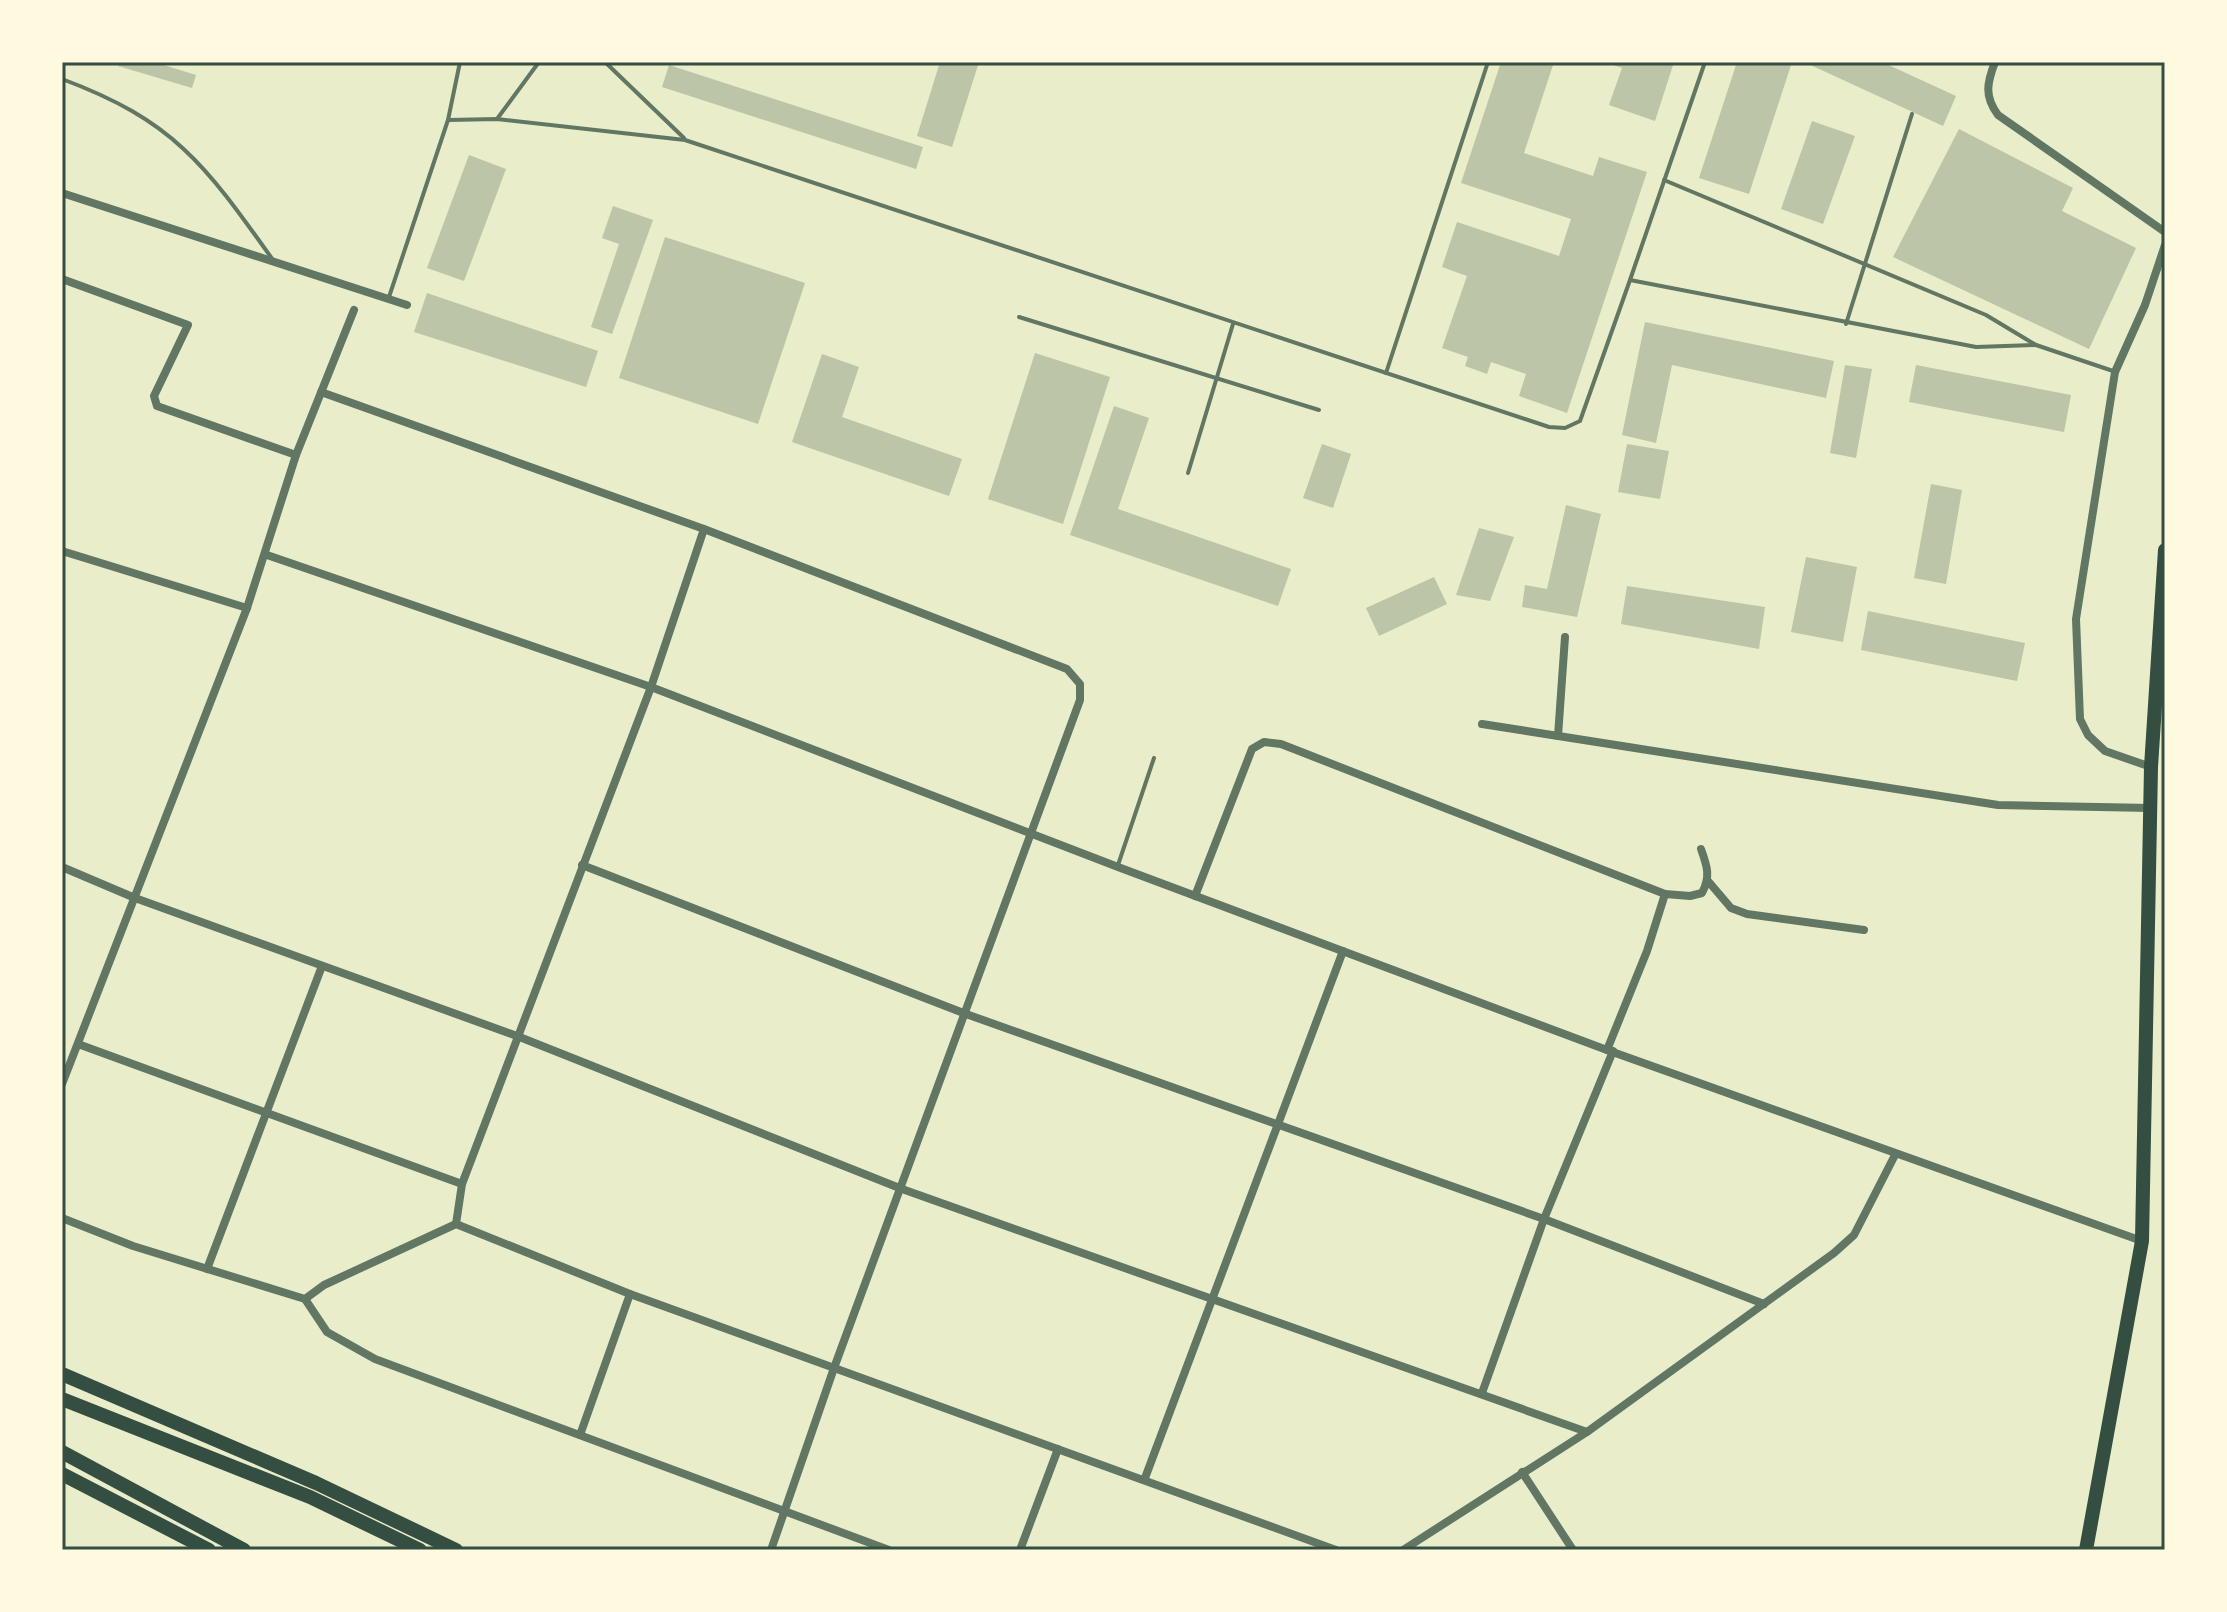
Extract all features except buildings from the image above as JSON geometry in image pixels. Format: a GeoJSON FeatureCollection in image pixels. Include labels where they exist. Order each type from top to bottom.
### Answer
{"type":"FeatureCollection","features":[{"type":"Feature","properties":{"kind":"main road"},"geometry":{"type":"LineString","coordinates":[[2086,1550],[2142,1241],[2151,767],[2165,550]]}},
{"type":"Feature","properties":{"kind":"main road"},"geometry":{"type":"LineString","coordinates":[[62,1374],[316,1483],[456,1550]]}},
{"type":"Feature","properties":{"kind":"main road"},"geometry":{"type":"LineString","coordinates":[[62,1399],[310,1497],[420,1550]]}},
{"type":"Feature","properties":{"kind":"main road"},"geometry":{"type":"LineString","coordinates":[[62,1452],[244,1550]]}},
{"type":"Feature","properties":{"kind":"main road"},"geometry":{"type":"LineString","coordinates":[[62,1474],[209,1550]]}},
{"type":"Feature","properties":{"kind":"street"},"geometry":{"type":"LineString","coordinates":[[1995,62],[1987,83],[1988,102],[1998,115],[2165,232]]}},
{"type":"Feature","properties":{"kind":"street"},"geometry":{"type":"LineString","coordinates":[[62,193],[407,305]]}},
{"type":"Feature","properties":{"kind":"street"},"geometry":{"type":"LineString","coordinates":[[2151,767],[2105,751],[2088,735],[2080,719],[2076,619],[2115,372],[2145,305],[2165,245]]}},
{"type":"Feature","properties":{"kind":"street"},"geometry":{"type":"LineString","coordinates":[[62,279],[188,325],[154,396],[157,406],[296,455]]}},
{"type":"Feature","properties":{"kind":"street"},"geometry":{"type":"LineString","coordinates":[[62,1081],[247,608],[267,555],[296,455],[354,310]]}},
{"type":"Feature","properties":{"kind":"street"},"geometry":{"type":"LineString","coordinates":[[321,392],[704,529],[1067,669],[1080,684],[1080,700],[1028,833],[966,1014],[834,1368],[771,1550]]}},
{"type":"Feature","properties":{"kind":"street"},"geometry":{"type":"LineString","coordinates":[[456,1224],[462,1184],[651,687],[704,529]]}},
{"type":"Feature","properties":{"kind":"street"},"geometry":{"type":"LineString","coordinates":[[62,551],[247,608]]}},
{"type":"Feature","properties":{"kind":"street"},"geometry":{"type":"LineString","coordinates":[[267,555],[651,687],[1343,951],[1895,1155],[2142,1241]]}},
{"type":"Feature","properties":{"kind":"street"},"geometry":{"type":"LineString","coordinates":[[1558,736],[1565,637]]}},
{"type":"Feature","properties":{"kind":"street"},"geometry":{"type":"LineString","coordinates":[[1482,724],[1998,805],[2151,808]]}},
{"type":"Feature","properties":{"kind":"street"},"geometry":{"type":"LineString","coordinates":[[1195,896],[1252,749],[1264,742],[1295,749],[1665,894],[1690,896],[1702,893],[1708,881]]}},
{"type":"Feature","properties":{"kind":"street"},"geometry":{"type":"LineString","coordinates":[[1701,849],[1708,881],[1731,908],[1747,914],[1864,930]]}},
{"type":"Feature","properties":{"kind":"street"},"geometry":{"type":"LineString","coordinates":[[582,865],[966,1014],[1544,1219],[1764,1304]]}},
{"type":"Feature","properties":{"kind":"street"},"geometry":{"type":"LineString","coordinates":[[62,867],[135,898],[517,1036],[902,1189],[1587,1432]]}},
{"type":"Feature","properties":{"kind":"street"},"geometry":{"type":"LineString","coordinates":[[1482,1393],[1544,1219],[1647,951],[1665,894]]}},
{"type":"Feature","properties":{"kind":"street"},"geometry":{"type":"LineString","coordinates":[[1145,1478],[1343,951]]}},
{"type":"Feature","properties":{"kind":"street"},"geometry":{"type":"LineString","coordinates":[[207,1269],[269,1114],[322,966]]}},
{"type":"Feature","properties":{"kind":"street"},"geometry":{"type":"LineString","coordinates":[[78,1044],[462,1184]]}},
{"type":"Feature","properties":{"kind":"street"},"geometry":{"type":"LineString","coordinates":[[1403,1550],[1587,1432],[1854,1235],[1895,1155]]}},
{"type":"Feature","properties":{"kind":"street"},"geometry":{"type":"LineString","coordinates":[[62,1218],[207,1269],[305,1299],[327,1332],[375,1359],[889,1550]]}},
{"type":"Feature","properties":{"kind":"street"},"geometry":{"type":"LineString","coordinates":[[305,1299],[324,1285],[456,1224],[630,1294],[1145,1478],[1336,1550]]}},
{"type":"Feature","properties":{"kind":"street"},"geometry":{"type":"LineString","coordinates":[[580,1435],[630,1294]]}},
{"type":"Feature","properties":{"kind":"street"},"geometry":{"type":"LineString","coordinates":[[1020,1550],[1058,1449]]}},
{"type":"Feature","properties":{"kind":"street"},"geometry":{"type":"LineString","coordinates":[[1522,1472],[1573,1550]]}},
{"type":"Feature","properties":{"kind":"lane"},"geometry":{"type":"LineString","coordinates":[[388,299],[448,120],[460,62]]}},
{"type":"Feature","properties":{"kind":"lane"},"geometry":{"type":"LineString","coordinates":[[497,119],[539,62]]}},
{"type":"Feature","properties":{"kind":"lane"},"geometry":{"type":"LineString","coordinates":[[605,62],[685,140]]}},
{"type":"Feature","properties":{"kind":"lane"},"geometry":{"type":"LineString","coordinates":[[1386,373],[1488,62]]}},
{"type":"Feature","properties":{"kind":"lane"},"geometry":{"type":"LineString","coordinates":[[448,120],[497,119],[685,140],[1233,324],[1549,427],[1565,428],[1580,421],[1705,62]]}},
{"type":"Feature","properties":{"kind":"lane"},"geometry":{"type":"LineString","coordinates":[[62,79],[111,97],[166,131],[213,176],[275,262]]}},
{"type":"Feature","properties":{"kind":"lane"},"geometry":{"type":"LineString","coordinates":[[1846,324],[1912,114]]}},
{"type":"Feature","properties":{"kind":"lane"},"geometry":{"type":"LineString","coordinates":[[1664,180],[1986,315],[2036,345],[2115,372]]}},
{"type":"Feature","properties":{"kind":"lane"},"geometry":{"type":"LineString","coordinates":[[1630,280],[1976,347],[2036,345]]}},
{"type":"Feature","properties":{"kind":"lane"},"geometry":{"type":"LineString","coordinates":[[1019,317],[1319,410]]}},
{"type":"Feature","properties":{"kind":"lane"},"geometry":{"type":"LineString","coordinates":[[1188,473],[1233,324]]}},
{"type":"Feature","properties":{"kind":"lane"},"geometry":{"type":"LineString","coordinates":[[1118,867],[1154,758]]}}]}
